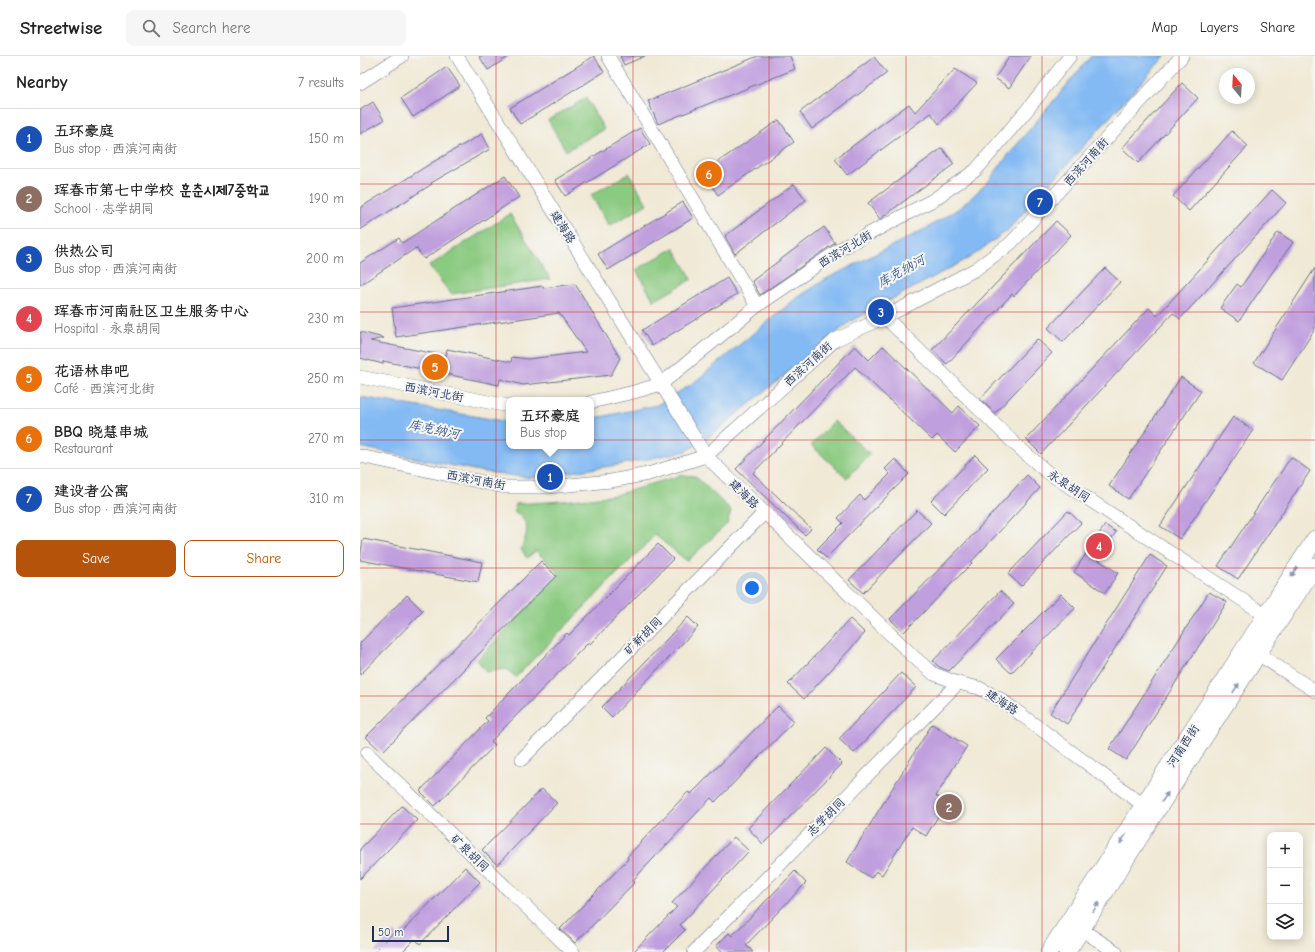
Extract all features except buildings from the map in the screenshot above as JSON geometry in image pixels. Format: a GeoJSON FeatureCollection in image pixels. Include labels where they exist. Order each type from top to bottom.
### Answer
{"type":"FeatureCollection","features":[{"type":"Feature","properties":{"kind":"main road","name":"河南西街"},"geometry":{"type":"LineString","coordinates":[[1067,952],[1082,930],[1149,810],[1272,619],[1315,539]]}},
{"type":"Feature","properties":{"kind":"main road","name":"河南西街"},"geometry":{"type":"LineString","coordinates":[[1049,952],[1258,654],[1272,619],[1315,566]]}},
{"type":"Feature","properties":{"kind":"street"},"geometry":{"type":"LineString","coordinates":[[360,83],[400,56]]}},
{"type":"Feature","properties":{"kind":"street","name":"建海路"},"geometry":{"type":"LineString","coordinates":[[457,56],[706,456],[915,658],[934,674],[958,683],[979,688],[1000,699],[1149,810]]}},
{"type":"Feature","properties":{"kind":"street"},"geometry":{"type":"LineString","coordinates":[[608,56],[757,306]]}},
{"type":"Feature","properties":{"kind":"street","name":"西滨河北街"},"geometry":{"type":"LineString","coordinates":[[594,401],[634,392],[663,388],[757,306],[842,248],[933,200],[976,170],[1070,56]]}},
{"type":"Feature","properties":{"kind":"street","name":"西滨河南街"},"geometry":{"type":"LineString","coordinates":[[360,456],[505,487],[548,487],[611,481],[648,474],[706,456],[835,340],[886,317],[976,269],[1011,243],[1182,56]]}},
{"type":"Feature","properties":{"kind":"street","name":"永泉胡同"},"geometry":{"type":"LineString","coordinates":[[886,317],[1016,445],[1047,472],[1272,619]]}},
{"type":"Feature","properties":{"kind":"street","name":"西滨河北街"},"geometry":{"type":"LineString","coordinates":[[360,377],[506,405]]}},
{"type":"Feature","properties":{"kind":"street","name":"矿新胡同"},"geometry":{"type":"LineString","coordinates":[[522,759],[764,513]]}},
{"type":"Feature","properties":{"kind":"street"},"geometry":{"type":"LineString","coordinates":[[1258,654],[1315,691]]}},
{"type":"Feature","properties":{"kind":"street","name":"志学胡同"},"geometry":{"type":"LineString","coordinates":[[694,952],[958,683]]}},
{"type":"Feature","properties":{"kind":"street","name":"矿泉胡同"},"geometry":{"type":"LineString","coordinates":[[367,753],[573,952]]}},
{"type":"Feature","properties":{"kind":"street"},"geometry":{"type":"LineString","coordinates":[[1082,930],[1116,952]]}},
{"type":"Feature","properties":{"kind":"green space"},"geometry":{"type":"Polygon","coordinates":[[[586,98],[604,129],[566,151],[548,120],[586,98]]]}},
{"type":"Feature","properties":{"kind":"green space"},"geometry":{"type":"Polygon","coordinates":[[[629,173],[647,204],[609,226],[591,195],[629,173]]]}},
{"type":"Feature","properties":{"kind":"green space"},"geometry":{"type":"Polygon","coordinates":[[[510,214],[550,279],[451,294],[429,266],[510,214]]]}},
{"type":"Feature","properties":{"kind":"green space"},"geometry":{"type":"Polygon","coordinates":[[[674,248],[692,279],[654,301],[636,270],[674,248]]]}},
{"type":"Feature","properties":{"kind":"green space"},"geometry":{"type":"Polygon","coordinates":[[[834,421],[870,454],[847,478],[811,445],[834,421]]]}},
{"type":"Feature","properties":{"kind":"green space"},"geometry":{"type":"Polygon","coordinates":[[[681,475],[695,476],[731,510],[727,524],[687,561],[655,535],[516,677],[506,669],[486,672],[477,660],[560,574],[536,551],[527,558],[521,549],[526,533],[526,524],[514,511],[516,504],[616,495],[681,475]]]}},
{"type":"Feature","properties":{"kind":"water","name":"库克纳河"},"geometry":{"type":"Polygon","coordinates":[[[1091,56],[1165,56],[1008,230],[971,257],[851,321],[709,437],[686,451],[618,465],[531,478],[479,471],[360,447],[360,397],[506,421],[506,449],[594,449],[594,418],[657,405],[692,384],[794,300],[826,279],[927,228],[961,207],[988,182],[1005,159],[1091,56]]]}},
{"type":"Feature","properties":{"kind":"place","name":"BBQ 晓慧串城"},"geometry":{"type":"Point","coordinates":[709,174]}},
{"type":"Feature","properties":{"kind":"place","name":"建设者公寓"},"geometry":{"type":"Point","coordinates":[1040,202]}},
{"type":"Feature","properties":{"kind":"place","name":"供热公司"},"geometry":{"type":"Point","coordinates":[881,312]}},
{"type":"Feature","properties":{"kind":"place","name":"花语林串吧"},"geometry":{"type":"Point","coordinates":[435,367]}},
{"type":"Feature","properties":{"kind":"place","name":"五环豪庭"},"geometry":{"type":"Point","coordinates":[550,477]}},
{"type":"Feature","properties":{"kind":"place","name":"珲春市河南社区卫生服务中心"},"geometry":{"type":"Point","coordinates":[1099,546]}},
{"type":"Feature","properties":{"kind":"place","name":"珲春市第七中学校 훈춘시제7중학교"},"geometry":{"type":"Point","coordinates":[949,807]}}]}
